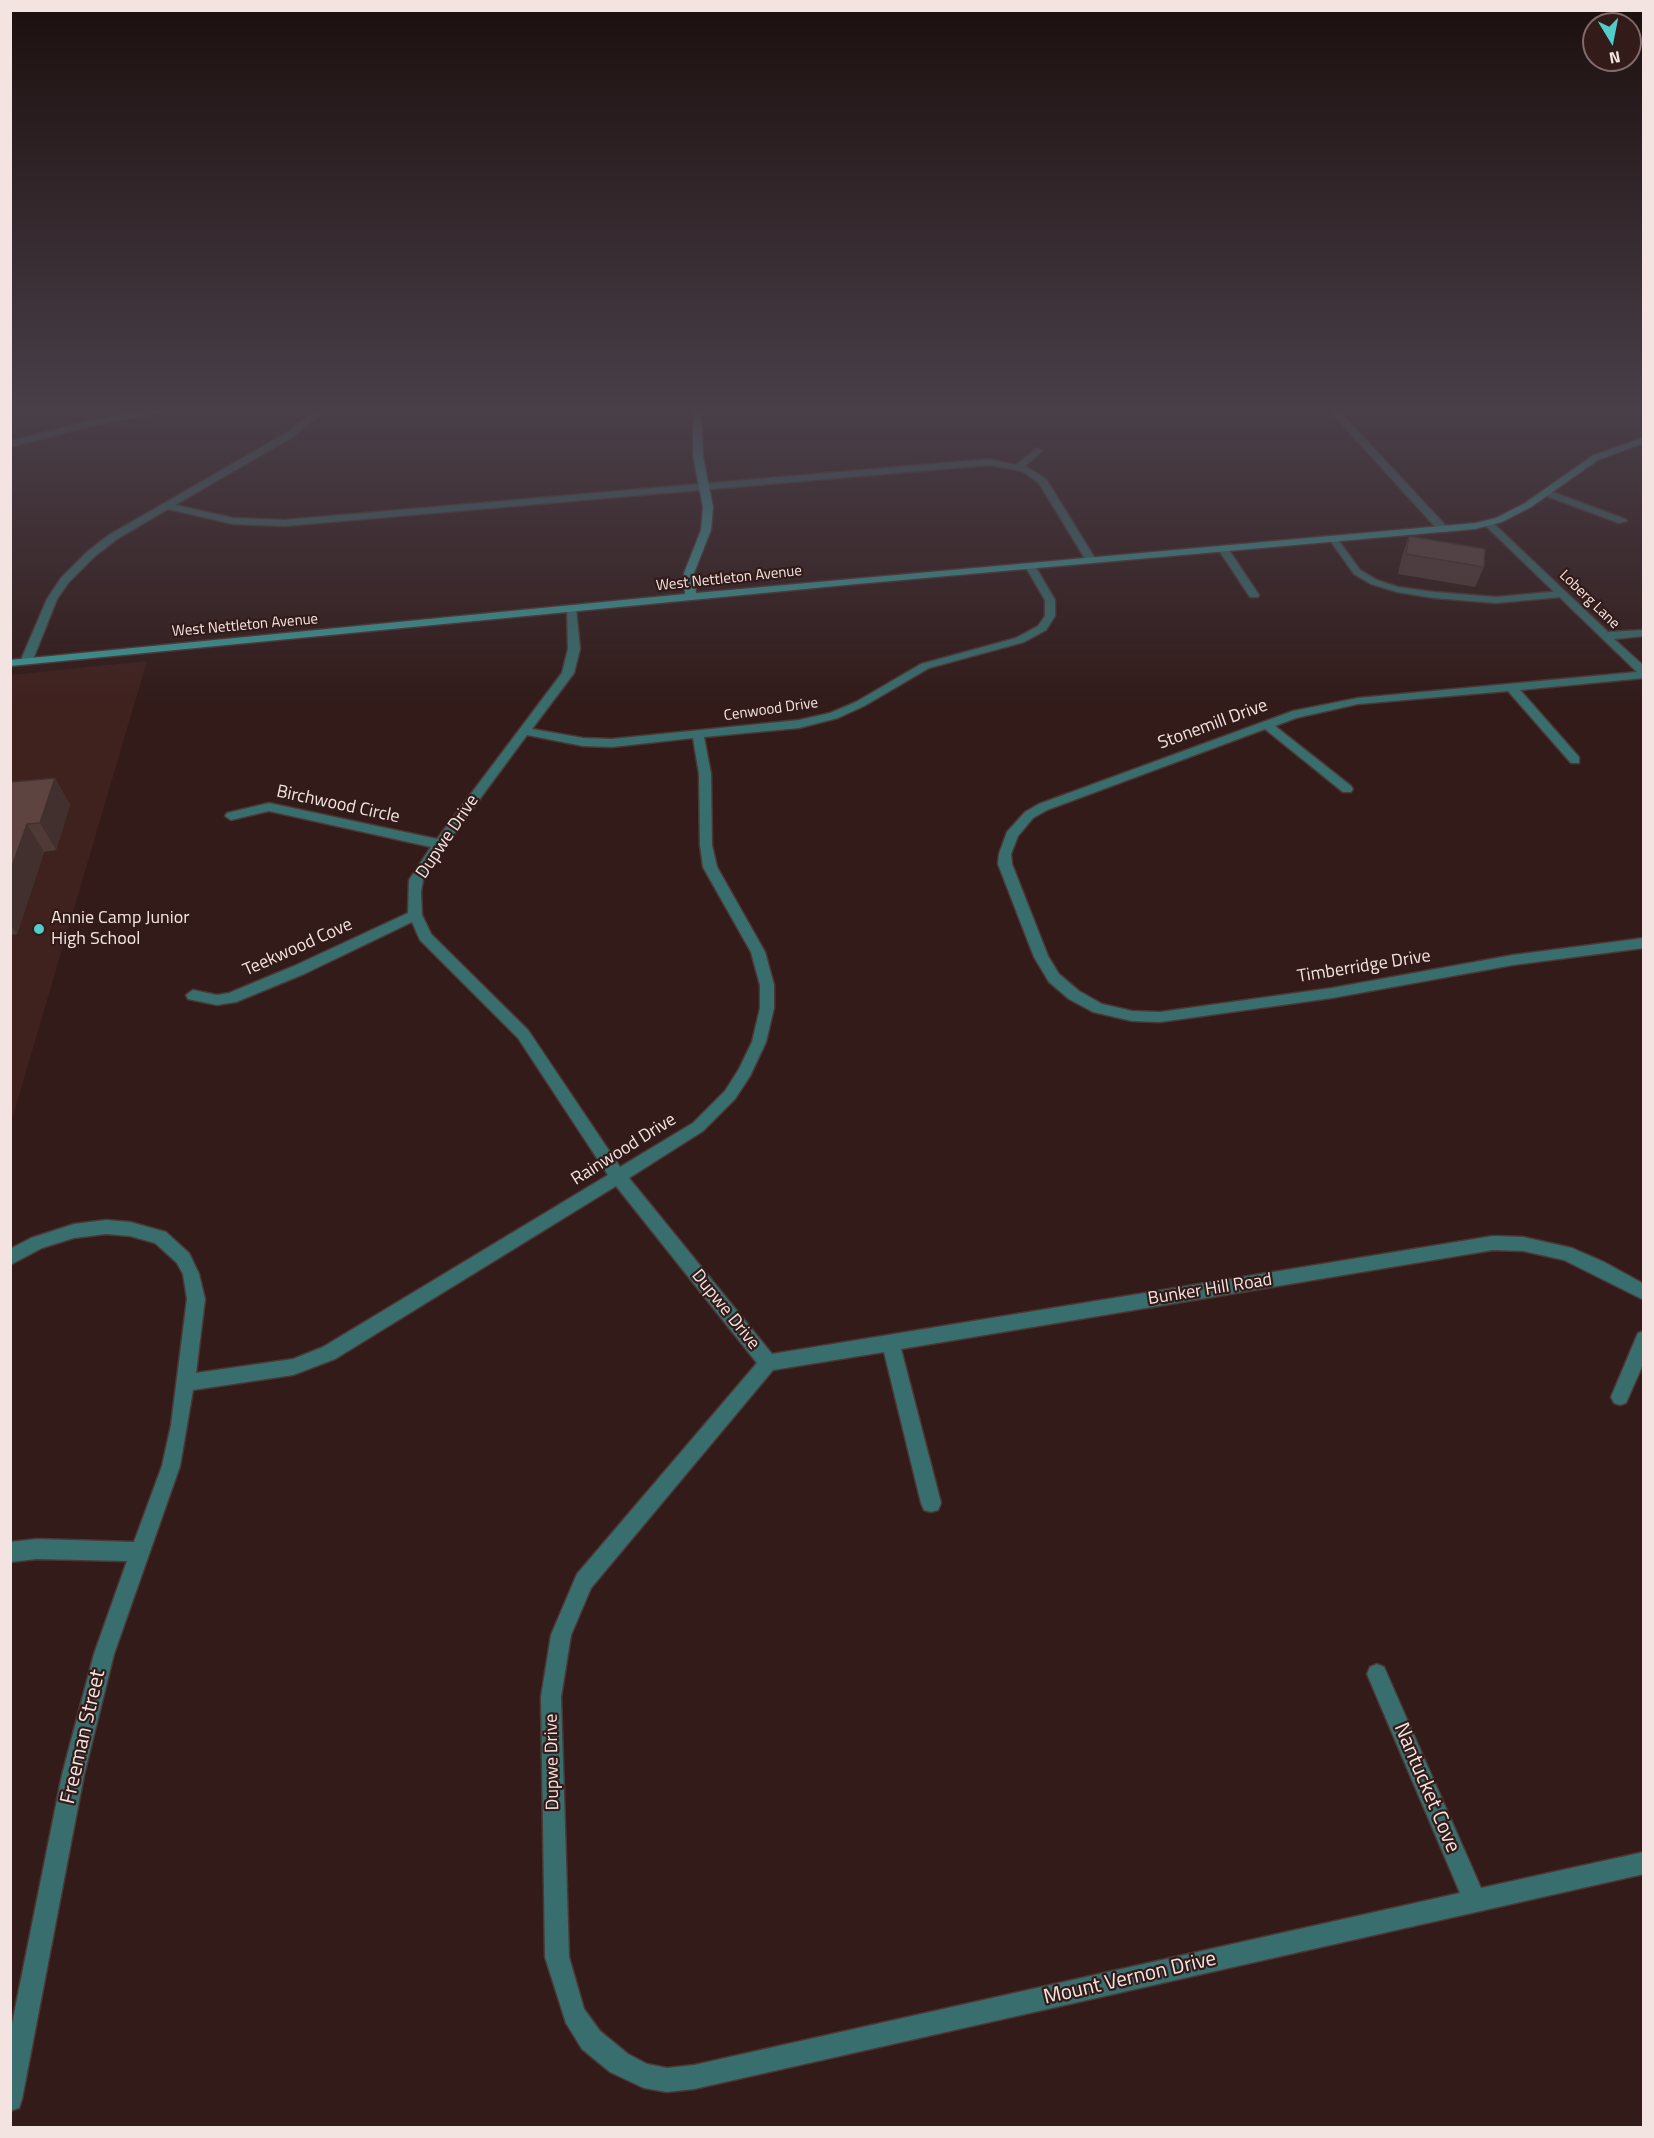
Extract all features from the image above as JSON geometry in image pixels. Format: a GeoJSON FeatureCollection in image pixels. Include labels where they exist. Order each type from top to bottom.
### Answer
{"type":"FeatureCollection","features":[{"type":"Feature","properties":{"kind":"street"},"geometry":{"type":"LineString","coordinates":[[26,662],[52,599],[65,580],[112,537],[160,510]]}},
{"type":"Feature","properties":{"kind":"street"},"geometry":{"type":"LineString","coordinates":[[184,510],[233,521],[284,523],[434,510]]}},
{"type":"Feature","properties":{"kind":"street"},"geometry":{"type":"LineString","coordinates":[[691,598],[689,573],[706,530],[708,510]]}},
{"type":"Feature","properties":{"kind":"street"},"geometry":{"type":"LineString","coordinates":[[1062,510],[1091,560]]}},
{"type":"Feature","properties":{"kind":"street"},"geometry":{"type":"LineString","coordinates":[[1425,510],[1444,530]]}},
{"type":"Feature","properties":{"kind":"street","name":"West Nettleton Avenue"},"geometry":{"type":"LineString","coordinates":[[10,663],[1091,560],[1444,530],[1488,523],[1517,510]]}},
{"type":"Feature","properties":{"kind":"street"},"geometry":{"type":"LineString","coordinates":[[1594,510],[1622,520]]}},
{"type":"Feature","properties":{"kind":"street","name":"Loberg Lane"},"geometry":{"type":"LineString","coordinates":[[1488,523],[1644,674]]}},
{"type":"Feature","properties":{"kind":"street"},"geometry":{"type":"LineString","coordinates":[[1223,549],[1254,595]]}},
{"type":"Feature","properties":{"kind":"street","name":"Cenwood Drive"},"geometry":{"type":"LineString","coordinates":[[524,731],[583,742],[612,743],[820,720],[854,708],[925,666],[1030,636],[1046,623],[1051,609],[1050,600],[1030,566]]}},
{"type":"Feature","properties":{"kind":"street","name":"Dupwe Drive"},"geometry":{"type":"LineString","coordinates":[[571,609],[574,649],[568,674],[438,844],[416,880],[413,905],[415,915],[425,938],[516,1025],[533,1046],[618,1177],[768,1363],[584,1581],[561,1635],[551,1696],[557,1958],[574,2015],[591,2040],[619,2063]]}},
{"type":"Feature","properties":{"kind":"street"},"geometry":{"type":"LineString","coordinates":[[1605,636],[1644,633]]}},
{"type":"Feature","properties":{"kind":"street","name":"Stonemill Drive"},"geometry":{"type":"LineString","coordinates":[[1092,1004],[1074,995],[1054,978],[1041,957],[1005,864],[1005,854],[1012,835],[1029,816],[1043,807],[1317,708],[1358,701],[1644,674]]}},
{"type":"Feature","properties":{"kind":"street"},"geometry":{"type":"LineString","coordinates":[[1512,687],[1575,760]]}},
{"type":"Feature","properties":{"kind":"street"},"geometry":{"type":"LineString","coordinates":[[1267,725],[1347,789]]}},
{"type":"Feature","properties":{"kind":"street","name":"Rainwood Drive"},"geometry":{"type":"LineString","coordinates":[[186,1383],[293,1367],[329,1353],[698,1127],[730,1095],[746,1072],[759,1042],[766,1008],[766,985],[758,952],[710,867],[706,845],[705,774],[698,735]]}},
{"type":"Feature","properties":{"kind":"street","name":"Birchwood Circle"},"geometry":{"type":"LineString","coordinates":[[231,816],[269,807],[438,844]]}},
{"type":"Feature","properties":{"kind":"street","name":"Teekwood Cove"},"geometry":{"type":"LineString","coordinates":[[193,995],[217,1000],[231,998],[299,970],[415,915]]}},
{"type":"Feature","properties":{"kind":"street","name":"Timberridge Drive"},"geometry":{"type":"LineString","coordinates":[[1092,1004],[1117,1014],[1160,1017],[1332,993],[1513,960],[1644,943]]}},
{"type":"Feature","properties":{"kind":"street","name":"Freeman Street"},"geometry":{"type":"LineString","coordinates":[[10,1258],[37,1243],[74,1232],[106,1227],[130,1229],[160,1237],[183,1258],[191,1274],[196,1299],[186,1383],[171,1466],[104,1654],[73,1774],[10,2099]]}},
{"type":"Feature","properties":{"kind":"street","name":"Bunker Hill Road"},"geometry":{"type":"LineString","coordinates":[[768,1363],[1493,1243],[1523,1244],[1566,1253],[1598,1267],[1644,1293]]}},
{"type":"Feature","properties":{"kind":"street"},"geometry":{"type":"LineString","coordinates":[[1620,1397],[1644,1339]]}},
{"type":"Feature","properties":{"kind":"street"},"geometry":{"type":"LineString","coordinates":[[891,1343],[931,1503]]}},
{"type":"Feature","properties":{"kind":"street"},"geometry":{"type":"LineString","coordinates":[[10,1552],[37,1549],[140,1552]]}},
{"type":"Feature","properties":{"kind":"street","name":"Nantucket Cove"},"geometry":{"type":"LineString","coordinates":[[1377,1674],[1475,1902]]}},
{"type":"Feature","properties":{"kind":"street","name":"Mount Vernon Drive"},"geometry":{"type":"LineString","coordinates":[[619,2063],[644,2076],[667,2080],[694,2077],[1644,1863]]}},
{"type":"Feature","properties":{"kind":"lane"},"geometry":{"type":"LineString","coordinates":[[1333,539],[1357,572],[1374,582],[1397,589],[1434,595],[1496,600],[1561,594]]}},
{"type":"Feature","properties":{"kind":"shaded area","name":"Annie Camp Junior High School"},"geometry":{"type":"Polygon","coordinates":[[[147,661],[13,1116],[11,1119],[11,675],[147,661]]]}},
{"type":"Feature","properties":{"kind":"building"},"geometry":{"type":"Polygon","coordinates":[[[1409,536],[1485,549],[1484,567],[1406,554],[1409,536]]]}},
{"type":"Feature","properties":{"kind":"building"},"geometry":{"type":"Polygon","coordinates":[[[55,778],[40,823],[27,824],[10,872],[10,782],[55,778]]]}},
{"type":"Feature","properties":{"kind":"place","name":"Annie Camp Junior High School"},"geometry":{"type":"Point","coordinates":[39,929]}}]}
